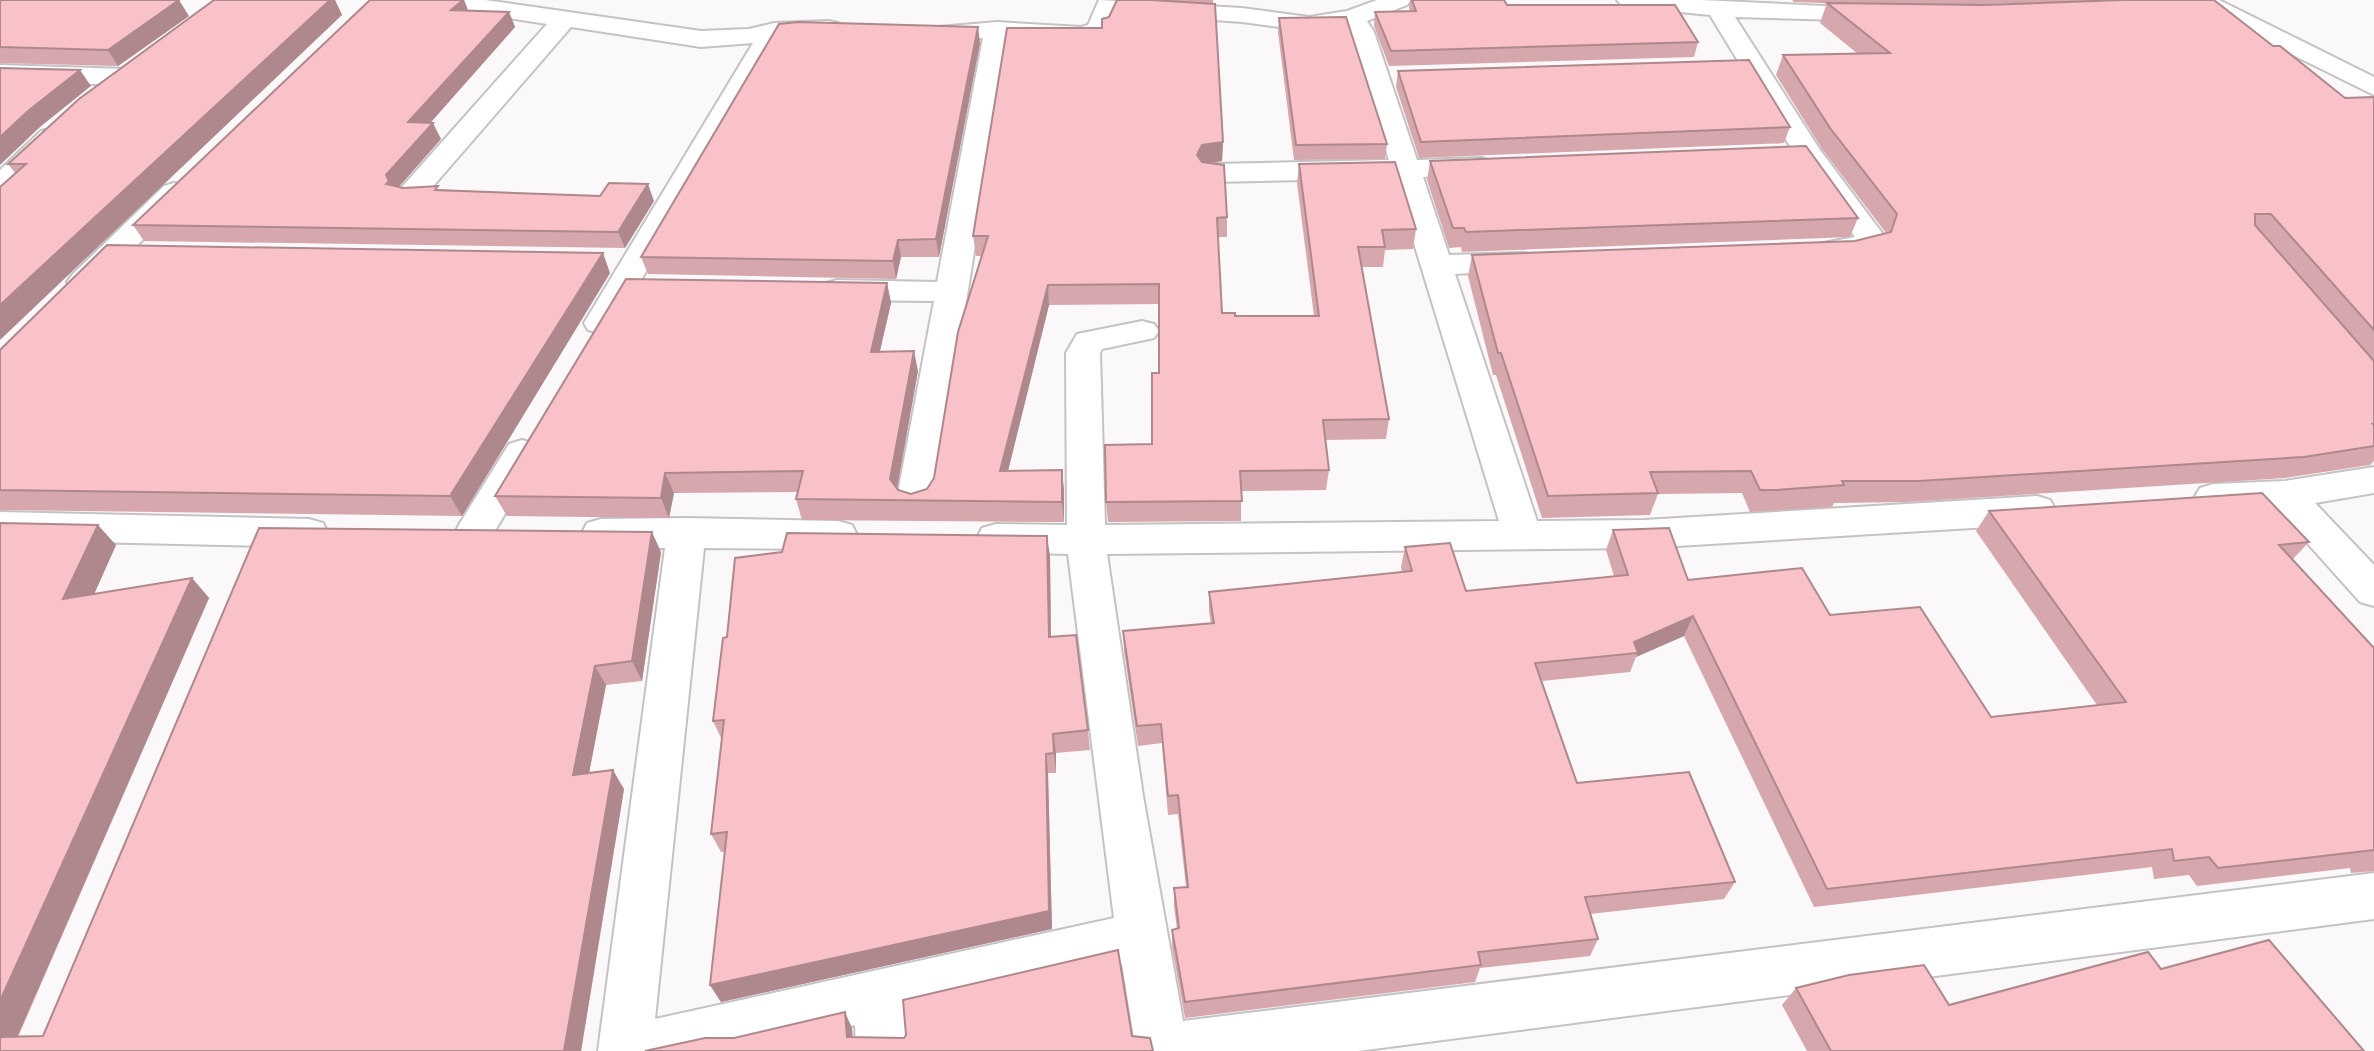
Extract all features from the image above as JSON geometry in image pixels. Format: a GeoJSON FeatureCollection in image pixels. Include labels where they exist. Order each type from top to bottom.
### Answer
{"type":"FeatureCollection","features":[{"type":"Feature","properties":{"kind":"street"},"geometry":{"type":"LineString","coordinates":[[436,0],[702,39],[738,39],[774,30],[853,28]]}},
{"type":"Feature","properties":{"kind":"street"},"geometry":{"type":"LineString","coordinates":[[907,33],[944,34],[997,29],[1085,35],[1098,29],[1109,3],[1309,23],[1352,18],[1399,0]]}},
{"type":"Feature","properties":{"kind":"street"},"geometry":{"type":"LineString","coordinates":[[1629,0],[1718,9],[1903,14]]}},
{"type":"Feature","properties":{"kind":"street"},"geometry":{"type":"LineString","coordinates":[[2174,9],[2206,3],[2374,87]]}},
{"type":"Feature","properties":{"kind":"street"},"geometry":{"type":"LineString","coordinates":[[1718,9],[1752,65],[1794,153],[1870,237],[1869,244],[1845,251],[1790,253]]}},
{"type":"Feature","properties":{"kind":"street"},"geometry":{"type":"LineString","coordinates":[[1352,18],[1390,76],[1408,170],[1523,536]]}},
{"type":"Feature","properties":{"kind":"street"},"geometry":{"type":"LineString","coordinates":[[412,193],[565,19]]}},
{"type":"Feature","properties":{"kind":"street"},"geometry":{"type":"LineString","coordinates":[[916,498],[997,29]]}},
{"type":"Feature","properties":{"kind":"street"},"geometry":{"type":"LineString","coordinates":[[587,345],[622,269],[774,30]]}},
{"type":"Feature","properties":{"kind":"street"},"geometry":{"type":"LineString","coordinates":[[1725,65],[1752,65]]}},
{"type":"Feature","properties":{"kind":"street"},"geometry":{"type":"LineString","coordinates":[[0,73],[135,71],[97,100]]}},
{"type":"Feature","properties":{"kind":"street"},"geometry":{"type":"LineString","coordinates":[[0,187],[69,123]]}},
{"type":"Feature","properties":{"kind":"street"},"geometry":{"type":"LineString","coordinates":[[1213,173],[1504,166]]}},
{"type":"Feature","properties":{"kind":"street"},"geometry":{"type":"LineString","coordinates":[[66,299],[197,170]]}},
{"type":"Feature","properties":{"kind":"street"},"geometry":{"type":"LineString","coordinates":[[113,253],[154,254]]}},
{"type":"Feature","properties":{"kind":"street"},"geometry":{"type":"LineString","coordinates":[[1437,265],[1546,261]]}},
{"type":"Feature","properties":{"kind":"street"},"geometry":{"type":"LineString","coordinates":[[622,269],[663,286]]}},
{"type":"Feature","properties":{"kind":"street"},"geometry":{"type":"LineString","coordinates":[[814,290],[950,292]]}},
{"type":"Feature","properties":{"kind":"street"},"geometry":{"type":"LineString","coordinates":[[1142,331],[1089,341],[1083,353],[1086,540],[1106,716],[1141,936],[1163,1051],[2374,896]]}},
{"type":"Feature","properties":{"kind":"street"},"geometry":{"type":"LineString","coordinates":[[474,533],[538,427]]}},
{"type":"Feature","properties":{"kind":"street"},"geometry":{"type":"LineString","coordinates":[[2183,500],[2285,494],[2374,480]]}},
{"type":"Feature","properties":{"kind":"street"},"geometry":{"type":"LineString","coordinates":[[2285,494],[2374,591]]}},
{"type":"Feature","properties":{"kind":"street"},"geometry":{"type":"LineString","coordinates":[[962,537],[1086,540],[1523,536],[1753,529],[2071,508]]}},
{"type":"Feature","properties":{"kind":"street"},"geometry":{"type":"LineString","coordinates":[[2,529],[251,552],[340,533]]}},
{"type":"Feature","properties":{"kind":"street"},"geometry":{"type":"LineString","coordinates":[[434,533],[514,533]]}},
{"type":"Feature","properties":{"kind":"street"},"geometry":{"type":"LineString","coordinates":[[567,533],[879,536]]}},
{"type":"Feature","properties":{"kind":"street"},"geometry":{"type":"LineString","coordinates":[[686,533],[627,1051],[1141,936]]}},
{"type":"Feature","properties":{"kind":"street"},"geometry":{"type":"LineString","coordinates":[[879,994],[883,1051]]}},
{"type":"Feature","properties":{"kind":"building"},"geometry":{"type":"Polygon","coordinates":[[[0,0],[179,0],[108,50],[0,47],[0,0]]]}},
{"type":"Feature","properties":{"kind":"building"},"geometry":{"type":"Polygon","coordinates":[[[214,0],[330,0],[0,305],[0,187],[26,164],[8,164],[79,99],[214,0]]]}},
{"type":"Feature","properties":{"kind":"building"},"geometry":{"type":"Polygon","coordinates":[[[370,0],[463,0],[451,10],[509,12],[408,122],[433,123],[386,175],[389,181],[386,184],[403,188],[438,186],[435,190],[600,196],[609,183],[648,184],[618,232],[133,225],[370,0]]]}},
{"type":"Feature","properties":{"kind":"building"},"geometry":{"type":"Polygon","coordinates":[[[1117,0],[1215,4],[1223,142],[1202,145],[1197,155],[1202,162],[1224,165],[1227,217],[1217,218],[1222,313],[1235,313],[1235,316],[1319,316],[1299,164],[1395,162],[1416,229],[1382,230],[1385,247],[1358,247],[1389,419],[1323,420],[1329,470],[1240,471],[1242,501],[1106,502],[1105,445],[1152,444],[1152,373],[1159,373],[1159,284],[1048,285],[1000,471],[1062,470],[1062,502],[796,499],[803,471],[665,473],[661,498],[495,496],[626,279],[887,283],[871,352],[914,351],[890,479],[898,490],[911,494],[927,489],[934,478],[958,332],[988,236],[973,236],[1007,28],[1102,28],[1102,19],[1109,17],[1117,0]]]}},
{"type":"Feature","properties":{"kind":"building"},"geometry":{"type":"Polygon","coordinates":[[[1412,0],[1504,0],[1507,5],[1675,5],[1698,42],[1391,51],[1375,12],[1416,11],[1412,0]]]}},
{"type":"Feature","properties":{"kind":"building"},"geometry":{"type":"Polygon","coordinates":[[[2214,0],[2273,46],[2280,46],[2345,98],[2374,97],[2374,330],[2271,214],[2255,214],[2255,225],[2374,361],[2374,446],[2304,457],[1919,481],[1842,481],[1844,485],[1776,490],[1760,490],[1751,471],[1650,472],[1658,493],[1548,496],[1501,353],[1498,353],[1472,255],[1855,241],[1891,232],[1897,214],[1830,128],[1783,55],[1890,53],[1827,3],[1983,5],[2214,0]]]}},
{"type":"Feature","properties":{"kind":"building"},"geometry":{"type":"Polygon","coordinates":[[[1346,17],[1387,144],[1296,145],[1279,18],[1346,17]]]}},
{"type":"Feature","properties":{"kind":"building"},"geometry":{"type":"Polygon","coordinates":[[[798,22],[978,27],[936,239],[898,240],[893,261],[641,257],[779,24],[798,22]]]}},
{"type":"Feature","properties":{"kind":"building"},"geometry":{"type":"Polygon","coordinates":[[[1749,60],[1790,127],[1421,142],[1398,71],[1749,60]]]}},
{"type":"Feature","properties":{"kind":"building"},"geometry":{"type":"Polygon","coordinates":[[[0,68],[80,70],[0,137],[0,68]]]}},
{"type":"Feature","properties":{"kind":"building"},"geometry":{"type":"Polygon","coordinates":[[[1806,146],[1858,218],[1466,232],[1464,228],[1453,228],[1430,161],[1806,146]]]}},
{"type":"Feature","properties":{"kind":"building"},"geometry":{"type":"Polygon","coordinates":[[[107,245],[603,253],[450,496],[0,490],[0,350],[107,245]]]}},
{"type":"Feature","properties":{"kind":"building"},"geometry":{"type":"Polygon","coordinates":[[[2262,493],[2309,542],[2279,545],[2374,648],[2374,850],[2218,868],[2209,857],[2174,861],[2172,849],[1827,889],[1693,616],[1634,642],[1638,653],[1535,663],[1577,783],[1689,772],[1735,882],[1585,897],[1598,939],[1478,952],[1481,965],[1185,1002],[1172,930],[1179,928],[1174,888],[1188,887],[1178,795],[1168,796],[1161,724],[1137,726],[1123,631],[1214,623],[1209,592],[1412,571],[1405,547],[1450,543],[1466,591],[1628,575],[1613,530],[1669,528],[1688,580],[1802,568],[1830,615],[1920,607],[1991,717],[2126,702],[1989,511],[2262,493]]]}},
{"type":"Feature","properties":{"kind":"building"},"geometry":{"type":"Polygon","coordinates":[[[0,523],[98,525],[63,599],[192,578],[0,1001],[0,523]]]}},
{"type":"Feature","properties":{"kind":"building"},"geometry":{"type":"Polygon","coordinates":[[[259,528],[652,532],[632,661],[595,666],[573,775],[613,770],[564,1051],[0,1051],[0,1037],[43,1036],[259,528]]]}},
{"type":"Feature","properties":{"kind":"building"},"geometry":{"type":"Polygon","coordinates":[[[787,533],[1047,536],[1049,637],[1076,635],[1088,730],[1053,734],[1054,753],[1046,754],[1049,911],[710,985],[727,832],[711,834],[724,720],[713,721],[723,638],[727,637],[735,558],[782,552],[787,533]]]}},
{"type":"Feature","properties":{"kind":"building"},"geometry":{"type":"Polygon","coordinates":[[[2269,940],[2364,1051],[1831,1051],[1796,988],[1849,975],[1924,965],[1949,1005],[2148,952],[2161,969],[2269,940]]]}},
{"type":"Feature","properties":{"kind":"building"},"geometry":{"type":"Polygon","coordinates":[[[1118,950],[1132,1036],[1150,1038],[1153,1051],[645,1051],[705,1038],[734,1038],[845,1012],[847,1037],[904,1038],[903,1000],[1118,950]]]}}]}
